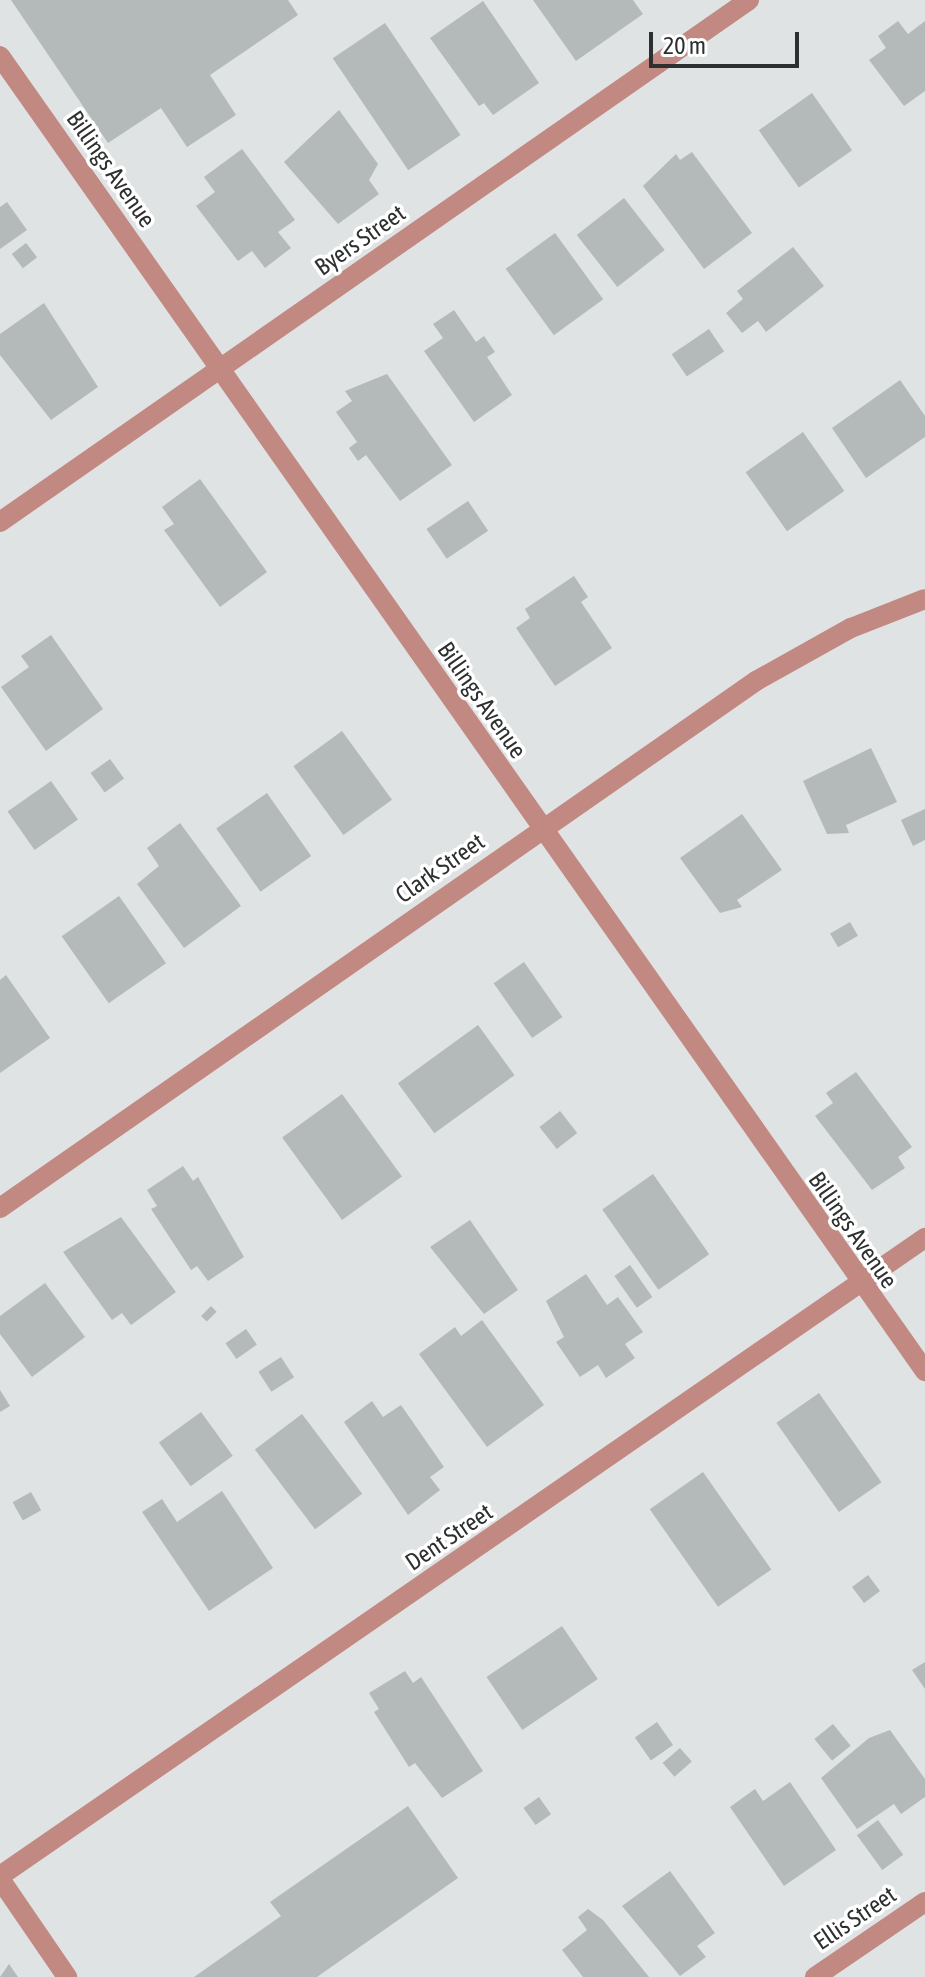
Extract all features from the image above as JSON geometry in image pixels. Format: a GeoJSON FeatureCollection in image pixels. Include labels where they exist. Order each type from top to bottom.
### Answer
{"type":"FeatureCollection","features":[{"type":"Feature","properties":{"kind":"street","name":"Byers Street"},"geometry":{"type":"LineString","coordinates":[[0,522],[749,0]]}},
{"type":"Feature","properties":{"kind":"street","name":"Billings Avenue"},"geometry":{"type":"LineString","coordinates":[[0,56],[861,1288],[925,1371]]}},
{"type":"Feature","properties":{"kind":"street","name":"Clark Street"},"geometry":{"type":"LineString","coordinates":[[0,1208],[756,681],[851,628],[925,599]]}},
{"type":"Feature","properties":{"kind":"street","name":"Dent Street"},"geometry":{"type":"LineString","coordinates":[[0,1878],[861,1288],[925,1238]]}},
{"type":"Feature","properties":{"kind":"street"},"geometry":{"type":"LineString","coordinates":[[0,1878],[67,1977]]}},
{"type":"Feature","properties":{"kind":"street","name":"Ellis Street"},"geometry":{"type":"LineString","coordinates":[[815,1977],[925,1902]]}},
{"type":"Feature","properties":{"kind":"building"},"geometry":{"type":"Polygon","coordinates":[[[11,0],[288,0],[298,15],[210,75],[236,115],[187,147],[161,108],[108,143],[11,0]]]}},
{"type":"Feature","properties":{"kind":"building"},"geometry":{"type":"Polygon","coordinates":[[[533,0],[633,0],[643,14],[576,61],[533,0]]]}},
{"type":"Feature","properties":{"kind":"building"},"geometry":{"type":"Polygon","coordinates":[[[483,1],[539,83],[493,115],[484,103],[479,106],[430,38],[483,1]]]}},
{"type":"Feature","properties":{"kind":"building"},"geometry":{"type":"Polygon","coordinates":[[[898,21],[908,34],[925,21],[925,91],[904,106],[869,60],[886,48],[878,36],[898,21]]]}},
{"type":"Feature","properties":{"kind":"building"},"geometry":{"type":"Polygon","coordinates":[[[385,23],[460,135],[408,170],[333,58],[385,23]]]}},
{"type":"Feature","properties":{"kind":"building"},"geometry":{"type":"Polygon","coordinates":[[[812,93],[852,150],[799,188],[759,130],[812,93]]]}},
{"type":"Feature","properties":{"kind":"building"},"geometry":{"type":"Polygon","coordinates":[[[339,110],[378,164],[369,180],[379,194],[338,224],[284,162],[339,110]]]}},
{"type":"Feature","properties":{"kind":"building"},"geometry":{"type":"Polygon","coordinates":[[[242,149],[295,220],[278,232],[291,248],[265,268],[252,251],[238,261],[196,206],[215,192],[204,177],[242,149]]]}},
{"type":"Feature","properties":{"kind":"building"},"geometry":{"type":"Polygon","coordinates":[[[692,152],[752,233],[704,269],[643,186],[676,154],[680,160],[692,152]]]}},
{"type":"Feature","properties":{"kind":"building"},"geometry":{"type":"Polygon","coordinates":[[[624,198],[665,250],[617,287],[577,235],[624,198]]]}},
{"type":"Feature","properties":{"kind":"building"},"geometry":{"type":"Polygon","coordinates":[[[7,202],[27,230],[0,249],[0,207],[7,202]]]}},
{"type":"Feature","properties":{"kind":"building"},"geometry":{"type":"Polygon","coordinates":[[[555,233],[603,299],[554,335],[506,269],[555,233]]]}},
{"type":"Feature","properties":{"kind":"building"},"geometry":{"type":"Polygon","coordinates":[[[26,243],[37,257],[23,268],[12,254],[26,243]]]}},
{"type":"Feature","properties":{"kind":"building"},"geometry":{"type":"Polygon","coordinates":[[[793,247],[824,286],[766,332],[758,321],[742,333],[726,313],[743,299],[737,291],[793,247]]]}},
{"type":"Feature","properties":{"kind":"building"},"geometry":{"type":"Polygon","coordinates":[[[44,303],[98,387],[51,420],[0,355],[0,334],[44,303]]]}},
{"type":"Feature","properties":{"kind":"building"},"geometry":{"type":"Polygon","coordinates":[[[454,310],[476,342],[484,336],[495,352],[487,357],[512,395],[474,422],[424,351],[443,338],[433,324],[454,310]]]}},
{"type":"Feature","properties":{"kind":"building"},"geometry":{"type":"Polygon","coordinates":[[[709,329],[724,351],[687,377],[672,354],[709,329]]]}},
{"type":"Feature","properties":{"kind":"building"},"geometry":{"type":"Polygon","coordinates":[[[387,374],[452,465],[400,501],[366,455],[358,461],[349,448],[357,442],[336,412],[352,401],[345,391],[387,374]]]}},
{"type":"Feature","properties":{"kind":"building"},"geometry":{"type":"Polygon","coordinates":[[[900,380],[925,416],[925,437],[866,478],[832,428],[900,380]]]}},
{"type":"Feature","properties":{"kind":"building"},"geometry":{"type":"Polygon","coordinates":[[[803,432],[844,491],[787,531],[746,472],[803,432]]]}},
{"type":"Feature","properties":{"kind":"building"},"geometry":{"type":"Polygon","coordinates":[[[200,479],[267,572],[220,607],[164,530],[174,524],[162,507],[200,479]]]}},
{"type":"Feature","properties":{"kind":"building"},"geometry":{"type":"Polygon","coordinates":[[[468,501],[488,531],[447,559],[427,529],[468,501]]]}},
{"type":"Feature","properties":{"kind":"building"},"geometry":{"type":"Polygon","coordinates":[[[574,576],[588,597],[581,602],[612,648],[555,686],[516,628],[530,618],[525,609],[574,576]]]}},
{"type":"Feature","properties":{"kind":"building"},"geometry":{"type":"Polygon","coordinates":[[[51,635],[103,709],[46,751],[1,687],[29,667],[21,656],[51,635]]]}},
{"type":"Feature","properties":{"kind":"building"},"geometry":{"type":"Polygon","coordinates":[[[342,731],[392,800],[343,835],[293,766],[342,731]]]}},
{"type":"Feature","properties":{"kind":"building"},"geometry":{"type":"Polygon","coordinates":[[[871,748],[897,802],[846,825],[849,833],[827,834],[803,781],[871,748]]]}},
{"type":"Feature","properties":{"kind":"building"},"geometry":{"type":"Polygon","coordinates":[[[110,759],[124,778],[105,793],[91,773],[110,759]]]}},
{"type":"Feature","properties":{"kind":"building"},"geometry":{"type":"Polygon","coordinates":[[[51,781],[78,820],[35,850],[8,811],[51,781]]]}},
{"type":"Feature","properties":{"kind":"building"},"geometry":{"type":"Polygon","coordinates":[[[267,793],[311,856],[260,892],[216,829],[267,793]]]}},
{"type":"Feature","properties":{"kind":"building"},"geometry":{"type":"Polygon","coordinates":[[[925,809],[925,840],[913,846],[901,820],[925,809]]]}},
{"type":"Feature","properties":{"kind":"building"},"geometry":{"type":"Polygon","coordinates":[[[742,814],[782,870],[737,900],[742,907],[720,913],[680,858],[742,814]]]}},
{"type":"Feature","properties":{"kind":"building"},"geometry":{"type":"Polygon","coordinates":[[[180,823],[241,906],[184,948],[137,884],[159,866],[147,848],[180,823]]]}},
{"type":"Feature","properties":{"kind":"building"},"geometry":{"type":"Polygon","coordinates":[[[119,896],[166,963],[109,1003],[62,936],[119,896]]]}},
{"type":"Feature","properties":{"kind":"building"},"geometry":{"type":"Polygon","coordinates":[[[850,922],[858,936],[838,947],[830,934],[850,922]]]}},
{"type":"Feature","properties":{"kind":"building"},"geometry":{"type":"Polygon","coordinates":[[[524,962],[562,1017],[532,1038],[494,983],[524,962]]]}},
{"type":"Feature","properties":{"kind":"building"},"geometry":{"type":"Polygon","coordinates":[[[6,975],[50,1038],[0,1073],[0,980],[6,975]]]}},
{"type":"Feature","properties":{"kind":"building"},"geometry":{"type":"Polygon","coordinates":[[[478,1025],[514,1075],[434,1133],[398,1083],[478,1025]]]}},
{"type":"Feature","properties":{"kind":"building"},"geometry":{"type":"Polygon","coordinates":[[[856,1072],[912,1147],[898,1157],[905,1168],[872,1190],[815,1116],[833,1103],[826,1093],[856,1072]]]}},
{"type":"Feature","properties":{"kind":"building"},"geometry":{"type":"Polygon","coordinates":[[[342,1094],[402,1177],[342,1220],[282,1137],[342,1094]]]}},
{"type":"Feature","properties":{"kind":"building"},"geometry":{"type":"Polygon","coordinates":[[[560,1111],[577,1133],[557,1149],[540,1127],[560,1111]]]}},
{"type":"Feature","properties":{"kind":"building"},"geometry":{"type":"Polygon","coordinates":[[[183,1166],[193,1181],[198,1177],[244,1257],[208,1281],[197,1266],[191,1270],[151,1209],[157,1206],[147,1190],[183,1166]]]}},
{"type":"Feature","properties":{"kind":"building"},"geometry":{"type":"Polygon","coordinates":[[[653,1174],[709,1254],[658,1290],[602,1210],[653,1174]]]}},
{"type":"Feature","properties":{"kind":"building"},"geometry":{"type":"Polygon","coordinates":[[[121,1217],[176,1292],[131,1325],[122,1313],[112,1320],[63,1252],[121,1217]]]}},
{"type":"Feature","properties":{"kind":"building"},"geometry":{"type":"Polygon","coordinates":[[[470,1220],[518,1290],[484,1314],[430,1247],[470,1220]]]}},
{"type":"Feature","properties":{"kind":"building"},"geometry":{"type":"Polygon","coordinates":[[[630,1265],[652,1297],[637,1308],[614,1276],[630,1265]]]}},
{"type":"Feature","properties":{"kind":"building"},"geometry":{"type":"Polygon","coordinates":[[[586,1274],[607,1305],[618,1297],[643,1332],[625,1344],[635,1358],[606,1378],[598,1365],[580,1377],[556,1342],[564,1337],[546,1301],[586,1274]]]}},
{"type":"Feature","properties":{"kind":"building"},"geometry":{"type":"Polygon","coordinates":[[[45,1283],[85,1337],[32,1377],[0,1334],[0,1316],[45,1283]]]}},
{"type":"Feature","properties":{"kind":"building"},"geometry":{"type":"Polygon","coordinates":[[[211,1306],[217,1312],[207,1322],[201,1316],[211,1306]]]}},
{"type":"Feature","properties":{"kind":"building"},"geometry":{"type":"Polygon","coordinates":[[[482,1320],[544,1405],[487,1447],[419,1354],[455,1327],[461,1336],[482,1320]]]}},
{"type":"Feature","properties":{"kind":"building"},"geometry":{"type":"Polygon","coordinates":[[[246,1329],[257,1345],[236,1359],[226,1343],[246,1329]]]}},
{"type":"Feature","properties":{"kind":"building"},"geometry":{"type":"Polygon","coordinates":[[[281,1357],[294,1377],[271,1392],[258,1372],[281,1357]]]}},
{"type":"Feature","properties":{"kind":"building"},"geometry":{"type":"Polygon","coordinates":[[[0,1390],[10,1406],[0,1412],[0,1390]]]}},
{"type":"Feature","properties":{"kind":"building"},"geometry":{"type":"Polygon","coordinates":[[[819,1393],[882,1482],[839,1512],[776,1423],[819,1393]]]}},
{"type":"Feature","properties":{"kind":"building"},"geometry":{"type":"Polygon","coordinates":[[[372,1401],[383,1417],[401,1405],[444,1467],[430,1477],[440,1490],[408,1515],[344,1422],[372,1401]]]}},
{"type":"Feature","properties":{"kind":"building"},"geometry":{"type":"Polygon","coordinates":[[[201,1412],[233,1456],[191,1486],[159,1443],[201,1412]]]}},
{"type":"Feature","properties":{"kind":"building"},"geometry":{"type":"Polygon","coordinates":[[[302,1414],[362,1494],[315,1529],[255,1450],[302,1414]]]}},
{"type":"Feature","properties":{"kind":"building"},"geometry":{"type":"Polygon","coordinates":[[[703,1472],[771,1569],[718,1607],[650,1509],[703,1472]]]}},
{"type":"Feature","properties":{"kind":"building"},"geometry":{"type":"Polygon","coordinates":[[[222,1491],[273,1568],[209,1611],[142,1512],[162,1499],[177,1522],[222,1491]]]}},
{"type":"Feature","properties":{"kind":"building"},"geometry":{"type":"Polygon","coordinates":[[[31,1492],[41,1510],[23,1521],[13,1502],[31,1492]]]}},
{"type":"Feature","properties":{"kind":"building"},"geometry":{"type":"Polygon","coordinates":[[[868,1575],[880,1591],[864,1603],[852,1587],[868,1575]]]}},
{"type":"Feature","properties":{"kind":"building"},"geometry":{"type":"Polygon","coordinates":[[[562,1626],[598,1679],[522,1730],[487,1677],[562,1626]]]}},
{"type":"Feature","properties":{"kind":"building"},"geometry":{"type":"Polygon","coordinates":[[[925,1662],[925,1689],[912,1670],[925,1662]]]}},
{"type":"Feature","properties":{"kind":"building"},"geometry":{"type":"Polygon","coordinates":[[[405,1671],[413,1683],[421,1677],[483,1771],[442,1798],[415,1763],[409,1767],[374,1712],[379,1709],[369,1693],[405,1671]]]}},
{"type":"Feature","properties":{"kind":"building"},"geometry":{"type":"Polygon","coordinates":[[[657,1722],[673,1745],[651,1760],[635,1737],[657,1722]]]}},
{"type":"Feature","properties":{"kind":"building"},"geometry":{"type":"Polygon","coordinates":[[[833,1724],[851,1746],[832,1761],[814,1739],[833,1724]]]}},
{"type":"Feature","properties":{"kind":"building"},"geometry":{"type":"Polygon","coordinates":[[[890,1730],[925,1779],[925,1797],[901,1814],[894,1804],[857,1829],[821,1778],[869,1738],[890,1730]]]}},
{"type":"Feature","properties":{"kind":"building"},"geometry":{"type":"Polygon","coordinates":[[[680,1748],[692,1762],[674,1777],[663,1763],[680,1748]]]}},
{"type":"Feature","properties":{"kind":"building"},"geometry":{"type":"Polygon","coordinates":[[[790,1782],[836,1850],[784,1886],[730,1807],[755,1789],[763,1801],[790,1782]]]}},
{"type":"Feature","properties":{"kind":"building"},"geometry":{"type":"Polygon","coordinates":[[[539,1797],[551,1814],[535,1825],[523,1808],[539,1797]]]}},
{"type":"Feature","properties":{"kind":"building"},"geometry":{"type":"Polygon","coordinates":[[[408,1806],[458,1878],[317,1977],[194,1977],[281,1916],[270,1902],[408,1806]]]}},
{"type":"Feature","properties":{"kind":"building"},"geometry":{"type":"Polygon","coordinates":[[[878,1820],[903,1855],[882,1870],[857,1835],[878,1820]]]}},
{"type":"Feature","properties":{"kind":"building"},"geometry":{"type":"Polygon","coordinates":[[[670,1871],[715,1933],[697,1946],[706,1957],[680,1976],[622,1906],[670,1871]]]}},
{"type":"Feature","properties":{"kind":"building"},"geometry":{"type":"Polygon","coordinates":[[[588,1909],[603,1920],[649,1977],[583,1977],[562,1950],[587,1930],[578,1917],[588,1909]]]}},
{"type":"Feature","properties":{"kind":"building"},"geometry":{"type":"Polygon","coordinates":[[[9,1964],[18,1977],[0,1977],[9,1964]]]}}]}
